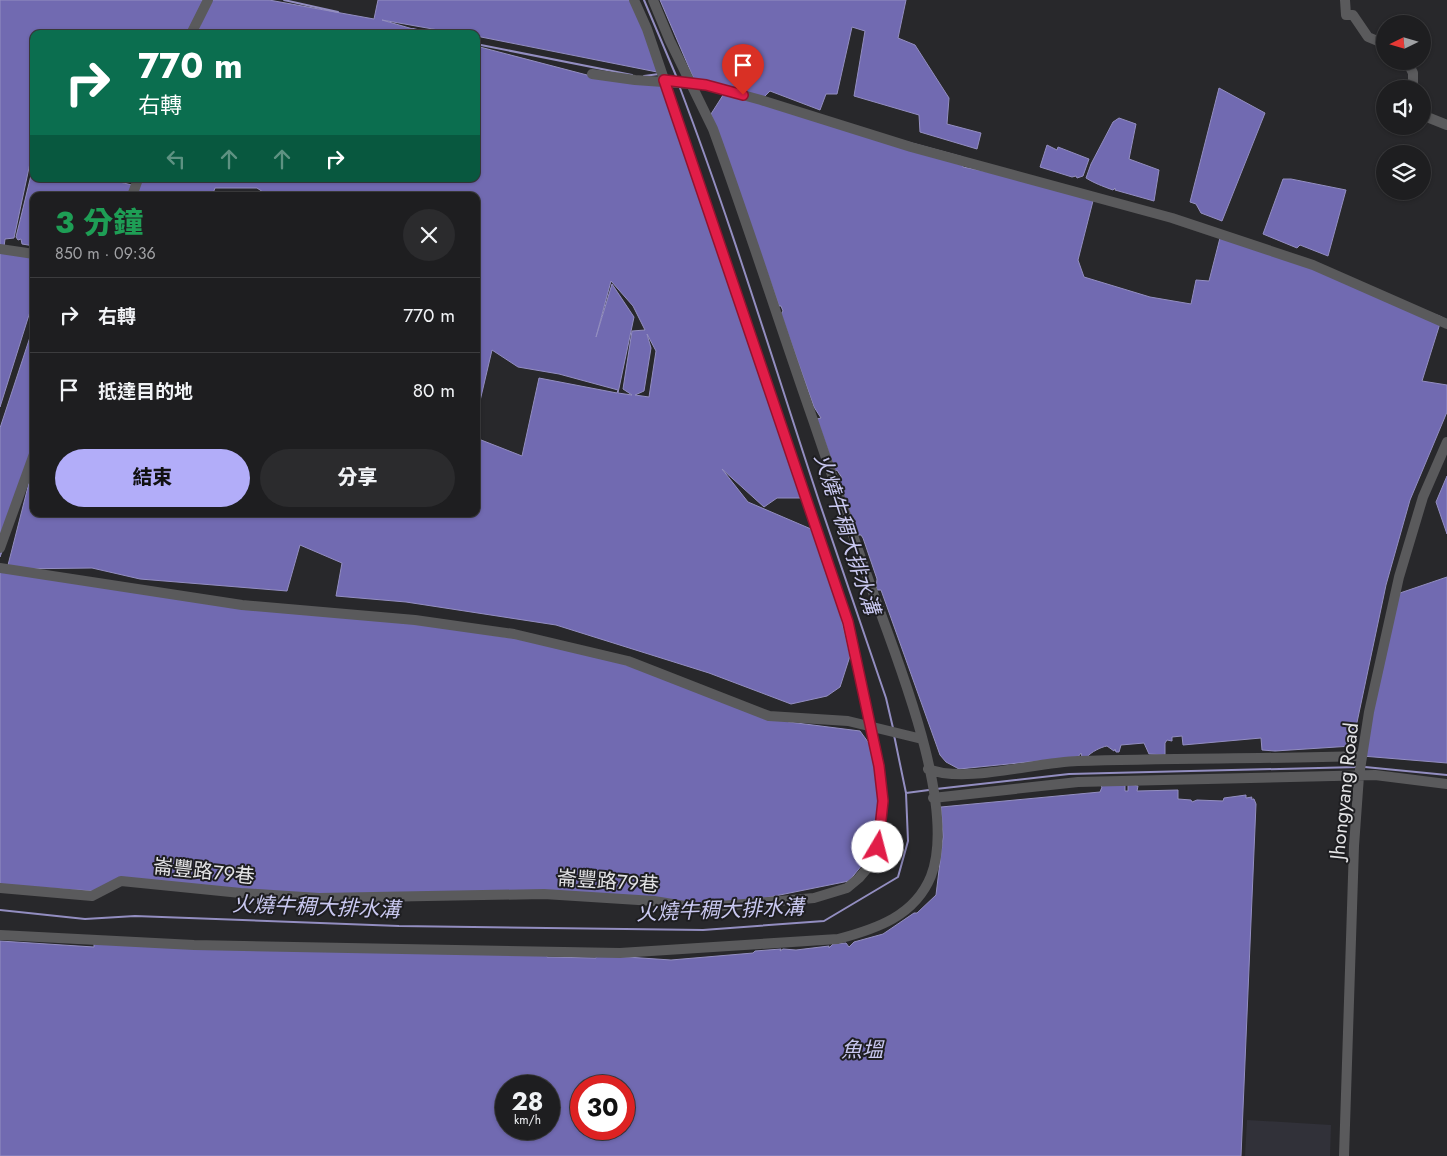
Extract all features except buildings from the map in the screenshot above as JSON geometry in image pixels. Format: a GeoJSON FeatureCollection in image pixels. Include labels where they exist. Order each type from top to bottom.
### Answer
{"type":"FeatureCollection","features":[{"type":"Feature","properties":{"kind":"street"},"geometry":{"type":"LineString","coordinates":[[193,30],[208,0]]}},
{"type":"Feature","properties":{"kind":"street","name":"崙豐路79巷"},"geometry":{"type":"LineString","coordinates":[[0,888],[92,896],[122,881],[241,893],[319,898],[544,894],[654,901],[697,908],[814,898],[847,888],[870,865],[878,847],[883,801],[879,766],[848,622],[664,80],[634,0]]}},
{"type":"Feature","properties":{"kind":"street"},"geometry":{"type":"LineString","coordinates":[[0,935],[194,945],[620,953],[838,939],[870,930],[895,919],[916,901],[931,876],[938,846],[934,798],[916,713],[785,341],[713,129],[653,0]]}},
{"type":"Feature","properties":{"kind":"street"},"geometry":{"type":"LineString","coordinates":[[1345,0],[1346,14],[1353,15],[1368,37],[1376,40]]}},
{"type":"Feature","properties":{"kind":"street"},"geometry":{"type":"LineString","coordinates":[[592,74],[635,80],[664,80],[691,83],[762,100],[912,147],[1172,218],[1313,265],[1447,324]]}},
{"type":"Feature","properties":{"kind":"street"},"geometry":{"type":"LineString","coordinates":[[1431,119],[1447,125]]}},
{"type":"Feature","properties":{"kind":"street"},"geometry":{"type":"LineString","coordinates":[[0,249],[30,253]]}},
{"type":"Feature","properties":{"kind":"street","name":"Jhongyang Road"},"geometry":{"type":"LineString","coordinates":[[1344,1156],[1354,846],[1359,776],[1399,577],[1423,497],[1447,442]]}},
{"type":"Feature","properties":{"kind":"street"},"geometry":{"type":"LineString","coordinates":[[0,548],[30,465]]}},
{"type":"Feature","properties":{"kind":"street"},"geometry":{"type":"LineString","coordinates":[[0,568],[242,605],[415,620],[514,634],[628,661],[769,716],[848,721],[870,728],[922,738]]}},
{"type":"Feature","properties":{"kind":"street"},"geometry":{"type":"LineString","coordinates":[[928,769],[936,772],[963,774],[1076,761],[1362,756]]}},
{"type":"Feature","properties":{"kind":"street"},"geometry":{"type":"LineString","coordinates":[[934,798],[1078,782],[1375,775],[1447,784]]}},
{"type":"Feature","properties":{"kind":"shaded area"},"geometry":{"type":"Polygon","coordinates":[[[1247,1120],[1331,1125],[1330,1156],[1245,1156],[1247,1120]]]}},
{"type":"Feature","properties":{"kind":"water"},"geometry":{"type":"Polygon","coordinates":[[[0,0],[208,0],[194,30],[30,30],[30,163],[14,238],[5,239],[4,247],[0,247],[0,0]]]}},
{"type":"Feature","properties":{"kind":"water"},"geometry":{"type":"Polygon","coordinates":[[[209,0],[269,0],[374,19],[378,0],[630,0],[662,73],[480,37],[480,30],[438,30],[382,20],[416,30],[198,30],[209,0]]]}},
{"type":"Feature","properties":{"kind":"water"},"geometry":{"type":"Polygon","coordinates":[[[660,0],[906,0],[898,38],[915,45],[949,98],[947,124],[981,133],[977,149],[920,132],[919,115],[854,96],[865,31],[852,27],[837,94],[826,94],[820,110],[770,91],[761,100],[696,84],[660,0]]]}},
{"type":"Feature","properties":{"kind":"water"},"geometry":{"type":"Polygon","coordinates":[[[480,47],[587,75],[660,80],[801,498],[777,498],[764,507],[722,469],[748,502],[811,529],[821,557],[827,558],[850,656],[840,687],[827,696],[791,704],[709,673],[556,625],[406,602],[336,596],[342,563],[300,545],[287,591],[140,579],[92,568],[12,569],[223,602],[379,617],[613,654],[789,722],[860,731],[876,753],[884,813],[876,848],[849,881],[755,900],[695,906],[652,897],[330,895],[255,891],[123,878],[93,891],[0,885],[0,568],[7,569],[30,479],[30,517],[480,517],[480,440],[522,456],[539,378],[617,393],[618,390],[559,374],[518,367],[492,350],[480,401],[480,192],[263,192],[257,188],[215,188],[214,192],[137,192],[141,182],[480,182],[480,47]],[[611,281],[596,337],[612,284],[634,317],[618,393],[632,395],[623,389],[632,331],[645,330],[633,306],[611,281]],[[647,334],[651,348],[644,391],[635,395],[649,397],[656,351],[647,334]]]}},
{"type":"Feature","properties":{"kind":"water"},"geometry":{"type":"Polygon","coordinates":[[[1219,88],[1265,113],[1222,221],[1201,213],[1196,204],[1190,202],[1219,88]]]}},
{"type":"Feature","properties":{"kind":"water"},"geometry":{"type":"Polygon","coordinates":[[[725,92],[963,157],[963,167],[1095,193],[1078,260],[1084,277],[1150,297],[1191,304],[1196,280],[1209,281],[1221,234],[1442,317],[1422,381],[1447,385],[1447,412],[1410,500],[1386,585],[1352,746],[1275,751],[1262,750],[1261,738],[1183,745],[1182,736],[1172,737],[1172,741],[1167,740],[1165,743],[1165,755],[1149,754],[1144,743],[1121,745],[1119,752],[1107,746],[1087,757],[1082,757],[1081,753],[1078,757],[959,769],[946,762],[940,755],[881,590],[876,590],[877,579],[863,538],[861,535],[857,535],[851,520],[853,517],[851,517],[838,480],[842,478],[837,470],[835,471],[817,419],[821,418],[814,407],[781,314],[783,311],[781,306],[779,306],[711,114],[725,92]]]}},
{"type":"Feature","properties":{"kind":"water"},"geometry":{"type":"Polygon","coordinates":[[[1119,118],[1136,124],[1129,159],[1159,170],[1154,201],[1115,190],[1115,188],[1113,190],[1086,178],[1091,164],[1113,122],[1119,118]]]}},
{"type":"Feature","properties":{"kind":"water"},"geometry":{"type":"Polygon","coordinates":[[[1047,145],[1057,150],[1058,147],[1089,159],[1083,176],[1072,177],[1040,167],[1047,145]]]}},
{"type":"Feature","properties":{"kind":"water"},"geometry":{"type":"Polygon","coordinates":[[[30,179],[30,182],[120,182],[132,185],[129,192],[30,192],[30,245],[22,244],[21,239],[18,240],[16,237],[30,179]]]}},
{"type":"Feature","properties":{"kind":"water"},"geometry":{"type":"Polygon","coordinates":[[[1283,179],[1346,190],[1328,256],[1300,245],[1297,248],[1263,234],[1283,179]]]}},
{"type":"Feature","properties":{"kind":"water"},"geometry":{"type":"Polygon","coordinates":[[[0,248],[30,253],[30,312],[0,407],[0,248]]]}},
{"type":"Feature","properties":{"kind":"water"},"geometry":{"type":"Polygon","coordinates":[[[30,337],[30,476],[0,557],[0,428],[30,337]]]}},
{"type":"Feature","properties":{"kind":"water"},"geometry":{"type":"Polygon","coordinates":[[[1447,476],[1447,534],[1436,502],[1447,476]]]}},
{"type":"Feature","properties":{"kind":"water"},"geometry":{"type":"Polygon","coordinates":[[[1447,577],[1447,763],[1362,756],[1397,594],[1447,577]]]}},
{"type":"Feature","properties":{"kind":"water","name":"魚塭"},"geometry":{"type":"Polygon","coordinates":[[[1128,784],[1138,786],[1137,791],[1178,790],[1178,799],[1191,800],[1192,802],[1197,800],[1223,801],[1224,798],[1246,795],[1246,798],[1252,797],[1251,799],[1254,799],[1256,804],[1241,1156],[0,1156],[0,941],[94,947],[94,944],[546,954],[547,957],[596,958],[597,955],[671,960],[781,949],[780,951],[783,949],[796,950],[829,946],[829,948],[833,944],[846,943],[849,947],[854,942],[883,934],[914,913],[917,913],[936,895],[943,837],[941,807],[1100,792],[1102,787],[1100,785],[1125,785],[1125,791],[1128,791],[1128,784]]]}},
{"type":"Feature","properties":{"kind":"waterway"},"geometry":{"type":"LineString","coordinates":[[284,0],[338,12]]}},
{"type":"Feature","properties":{"kind":"waterway","name":"火燒牛稠大排水溝"},"geometry":{"type":"LineString","coordinates":[[644,0],[677,78]]}},
{"type":"Feature","properties":{"kind":"waterway"},"geometry":{"type":"LineString","coordinates":[[413,29],[417,30]]}},
{"type":"Feature","properties":{"kind":"waterway"},"geometry":{"type":"LineString","coordinates":[[480,45],[632,75]]}},
{"type":"Feature","properties":{"kind":"waterway"},"geometry":{"type":"LineString","coordinates":[[644,76],[659,74]]}},
{"type":"Feature","properties":{"kind":"waterway","name":"火燒牛稠大排水溝"},"geometry":{"type":"LineString","coordinates":[[680,88],[735,243],[820,504],[886,698],[893,728]]}},
{"type":"Feature","properties":{"kind":"waterway","name":"火燒牛稠大排水溝"},"geometry":{"type":"LineString","coordinates":[[0,910],[85,919],[135,916],[399,926],[703,930],[824,921],[898,877],[908,841],[906,793],[894,735]]}},
{"type":"Feature","properties":{"kind":"waterway"},"geometry":{"type":"LineString","coordinates":[[936,789],[1069,774],[1358,767]]}},
{"type":"Feature","properties":{"kind":"waterway"},"geometry":{"type":"LineString","coordinates":[[1365,767],[1447,775]]}},
{"type":"Feature","properties":{"kind":"waterway"},"geometry":{"type":"LineString","coordinates":[[906,793],[929,790]]}},
{"type":"Feature","properties":{"kind":"route"},"geometry":{"type":"LineString","coordinates":[[743,95],[706,85],[664,80],[848,622],[879,766],[883,801],[878,847]]}}]}
